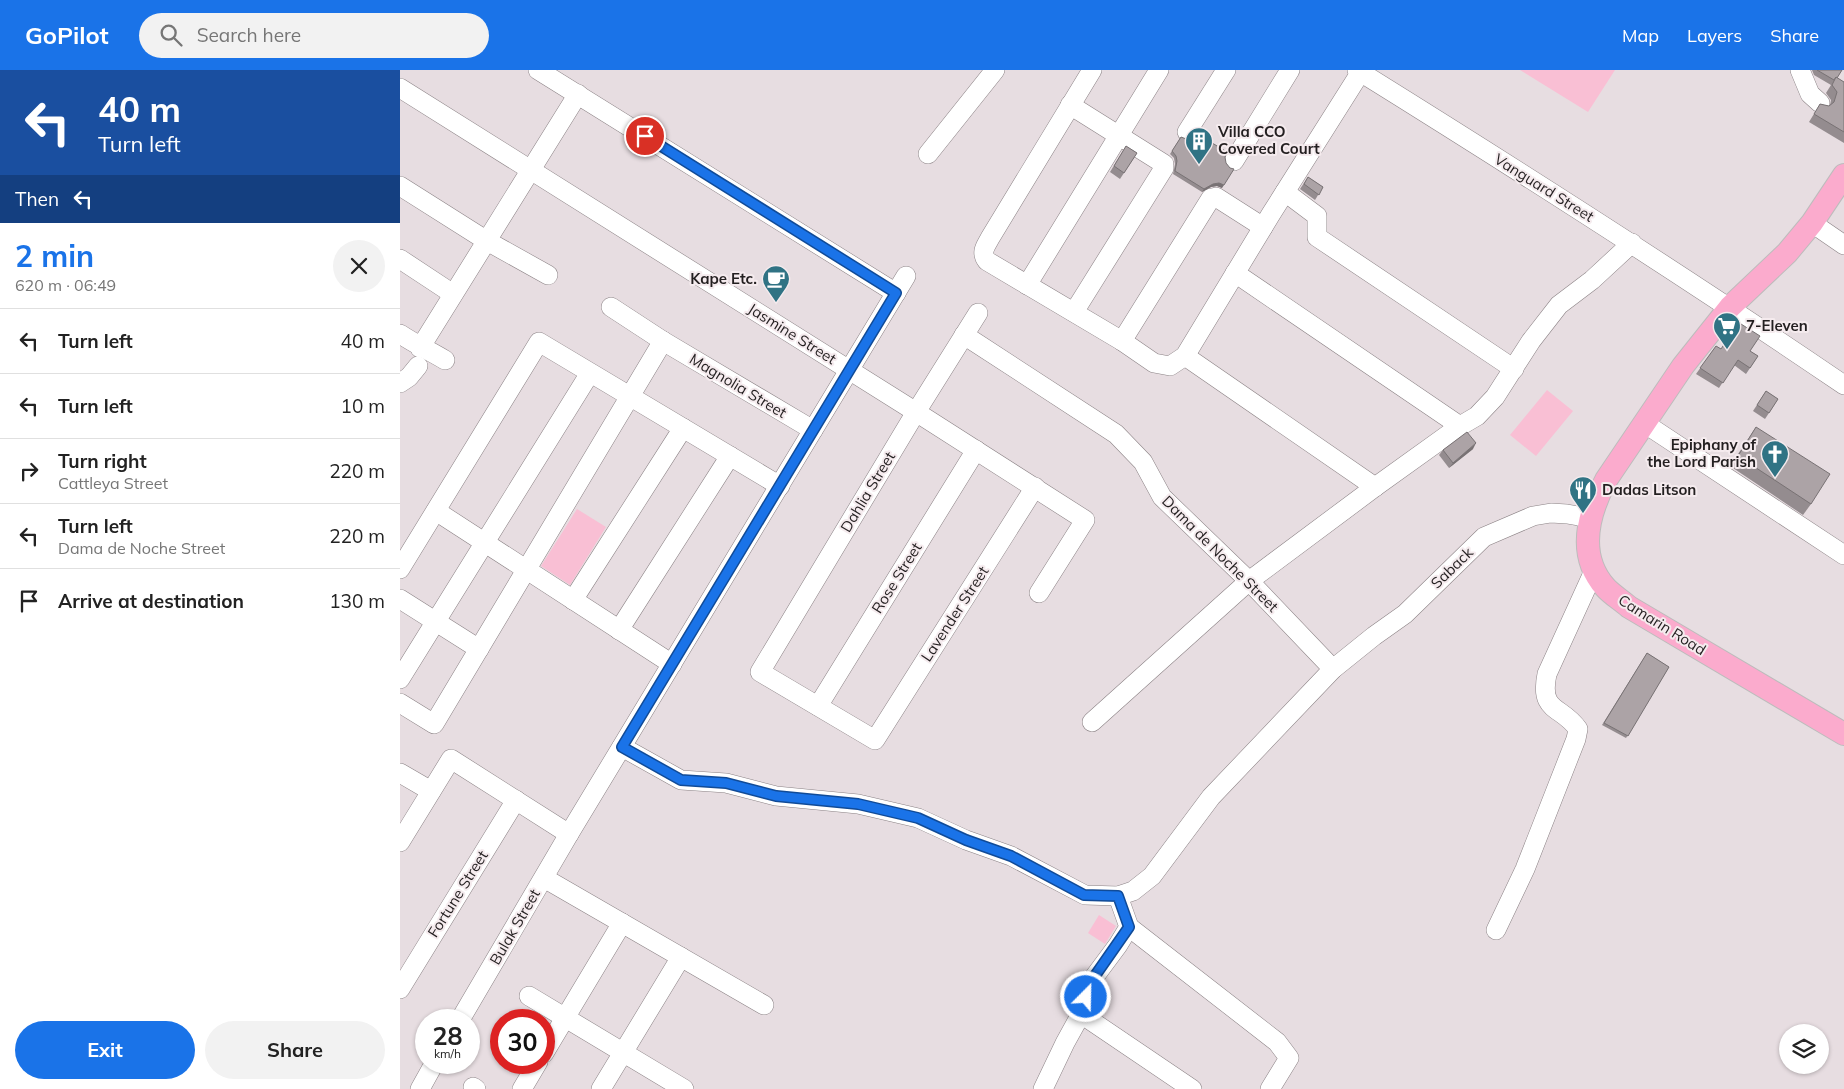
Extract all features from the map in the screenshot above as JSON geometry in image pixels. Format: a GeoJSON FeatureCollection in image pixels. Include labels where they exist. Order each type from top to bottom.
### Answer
{"type":"FeatureCollection","features":[{"type":"Feature","properties":{"kind":"main road","name":"Camarin Road"},"geometry":{"type":"LineString","coordinates":[[1844,175],[1812,223],[1787,253],[1730,307],[1683,366],[1606,480],[1597,497],[1590,518],[1587,538],[1588,555],[1594,571],[1604,586],[1629,607],[1844,734]]}},
{"type":"Feature","properties":{"kind":"street"},"geometry":{"type":"LineString","coordinates":[[538,70],[896,293]]}},
{"type":"Feature","properties":{"kind":"street"},"geometry":{"type":"LineString","coordinates":[[928,154],[995,70]]}},
{"type":"Feature","properties":{"kind":"street"},"geometry":{"type":"LineString","coordinates":[[1092,70],[984,250],[983,256],[987,261],[1074,312],[1154,363],[1170,366],[1185,356],[1360,71]]}},
{"type":"Feature","properties":{"kind":"street"},"geometry":{"type":"LineString","coordinates":[[1027,285],[1159,70]]}},
{"type":"Feature","properties":{"kind":"street"},"geometry":{"type":"LineString","coordinates":[[1187,132],[1226,70]]}},
{"type":"Feature","properties":{"kind":"street"},"geometry":{"type":"LineString","coordinates":[[1234,161],[1290,70]]}},
{"type":"Feature","properties":{"kind":"street"},"geometry":{"type":"LineString","coordinates":[[1800,70],[1810,94],[1820,103]]}},
{"type":"Feature","properties":{"kind":"street","name":"Vanguard Street"},"geometry":{"type":"LineString","coordinates":[[1360,71],[1632,243],[1844,385]]}},
{"type":"Feature","properties":{"kind":"street","name":"Jasmine Street"},"geometry":{"type":"LineString","coordinates":[[400,88],[532,169],[1085,520],[1039,593]]}},
{"type":"Feature","properties":{"kind":"street"},"geometry":{"type":"LineString","coordinates":[[400,383],[409,376],[453,294],[488,241],[578,94]]}},
{"type":"Feature","properties":{"kind":"street"},"geometry":{"type":"LineString","coordinates":[[1070,105],[1164,166],[1074,312]]}},
{"type":"Feature","properties":{"kind":"street"},"geometry":{"type":"LineString","coordinates":[[400,186],[488,241],[548,275]]}},
{"type":"Feature","properties":{"kind":"street"},"geometry":{"type":"LineString","coordinates":[[1285,192],[1317,216],[1318,237],[1514,369]]}},
{"type":"Feature","properties":{"kind":"street"},"geometry":{"type":"LineString","coordinates":[[1122,342],[1214,198],[1263,227]]}},
{"type":"Feature","properties":{"kind":"street"},"geometry":{"type":"LineString","coordinates":[[1812,223],[1844,245]]}},
{"type":"Feature","properties":{"kind":"street"},"geometry":{"type":"LineString","coordinates":[[1092,722],[1249,582],[1375,487],[1460,426],[1477,416],[1496,397],[1531,341],[1559,305],[1592,280],[1632,243]]}},
{"type":"Feature","properties":{"kind":"street"},"geometry":{"type":"LineString","coordinates":[[400,259],[453,294]]}},
{"type":"Feature","properties":{"kind":"street"},"geometry":{"type":"LineString","coordinates":[[1235,274],[1460,426]]}},
{"type":"Feature","properties":{"kind":"street","name":"Bulak Street"},"geometry":{"type":"LineString","coordinates":[[467,1009],[569,834],[906,276]]}},
{"type":"Feature","properties":{"kind":"street","name":"Magnolia Street"},"geometry":{"type":"LineString","coordinates":[[611,307],[663,341],[813,430]]}},
{"type":"Feature","properties":{"kind":"street","name":"Dahlia Street"},"geometry":{"type":"LineString","coordinates":[[818,706],[760,672],[916,412],[978,313]]}},
{"type":"Feature","properties":{"kind":"street"},"geometry":{"type":"LineString","coordinates":[[400,334],[419,357]]}},
{"type":"Feature","properties":{"kind":"street","name":"Dama de Noche Street"},"geometry":{"type":"LineString","coordinates":[[964,335],[1116,434],[1143,462],[1162,497],[1249,582],[1333,669]]}},
{"type":"Feature","properties":{"kind":"street"},"geometry":{"type":"LineString","coordinates":[[400,703],[434,724],[663,341]]}},
{"type":"Feature","properties":{"kind":"street"},"geometry":{"type":"LineString","coordinates":[[400,569],[539,342],[780,486]]}},
{"type":"Feature","properties":{"kind":"street"},"geometry":{"type":"LineString","coordinates":[[419,357],[428,350],[445,360]]}},
{"type":"Feature","properties":{"kind":"street"},"geometry":{"type":"LineString","coordinates":[[1185,356],[1375,487]]}},
{"type":"Feature","properties":{"kind":"street"},"geometry":{"type":"LineString","coordinates":[[400,679],[590,372]]}},
{"type":"Feature","properties":{"kind":"street"},"geometry":{"type":"LineString","coordinates":[[1644,423],[1844,555]]}},
{"type":"Feature","properties":{"kind":"street"},"geometry":{"type":"LineString","coordinates":[[573,600],[683,428]]}},
{"type":"Feature","properties":{"kind":"street","name":"Rose Street"},"geometry":{"type":"LineString","coordinates":[[818,706],[976,450]]}},
{"type":"Feature","properties":{"kind":"street"},"geometry":{"type":"LineString","coordinates":[[619,630],[730,456]]}},
{"type":"Feature","properties":{"kind":"street","name":"Lavender Street"},"geometry":{"type":"LineString","coordinates":[[818,706],[875,740],[1035,488]]}},
{"type":"Feature","properties":{"kind":"street"},"geometry":{"type":"LineString","coordinates":[[436,511],[672,664]]}},
{"type":"Feature","properties":{"kind":"street","name":"Saback"},"geometry":{"type":"LineString","coordinates":[[1118,896],[1133,891],[1152,876],[1211,797],[1333,669],[1405,614],[1484,537],[1533,516],[1551,513],[1590,518]]}},
{"type":"Feature","properties":{"kind":"street"},"geometry":{"type":"LineString","coordinates":[[1496,930],[1525,869],[1576,738],[1578,729],[1574,723],[1557,711],[1546,700],[1544,688],[1547,674],[1594,571]]}},
{"type":"Feature","properties":{"kind":"street"},"geometry":{"type":"LineString","coordinates":[[400,599],[478,650]]}},
{"type":"Feature","properties":{"kind":"street"},"geometry":{"type":"LineString","coordinates":[[622,747],[681,780],[726,783],[776,796],[858,804],[918,818],[966,840],[1011,856],[1084,895],[1118,896],[1129,927],[1277,1042],[1290,1058],[1270,1089]]}},
{"type":"Feature","properties":{"kind":"street"},"geometry":{"type":"LineString","coordinates":[[400,842],[452,759],[569,834]]}},
{"type":"Feature","properties":{"kind":"street"},"geometry":{"type":"LineString","coordinates":[[400,773],[431,791]]}},
{"type":"Feature","properties":{"kind":"street","name":"Fortune Street"},"geometry":{"type":"LineString","coordinates":[[400,989],[516,800]]}},
{"type":"Feature","properties":{"kind":"street"},"geometry":{"type":"LineString","coordinates":[[544,878],[764,1004]]}},
{"type":"Feature","properties":{"kind":"street"},"geometry":{"type":"LineString","coordinates":[[555,1035],[622,923]]}},
{"type":"Feature","properties":{"kind":"street"},"geometry":{"type":"LineString","coordinates":[[1043,1089],[1081,1014],[1092,980],[1129,927]]}},
{"type":"Feature","properties":{"kind":"street"},"geometry":{"type":"LineString","coordinates":[[601,1089],[681,957]]}},
{"type":"Feature","properties":{"kind":"street"},"geometry":{"type":"LineString","coordinates":[[529,996],[623,1053],[672,1086]]}},
{"type":"Feature","properties":{"kind":"street"},"geometry":{"type":"LineString","coordinates":[[1081,1014],[1192,1089]]}},
{"type":"Feature","properties":{"kind":"street"},"geometry":{"type":"LineString","coordinates":[[420,1089],[428,1074]]}},
{"type":"Feature","properties":{"kind":"street"},"geometry":{"type":"LineString","coordinates":[[522,1089],[531,1074]]}},
{"type":"Feature","properties":{"kind":"shaded area"},"geometry":{"type":"Polygon","coordinates":[[[1520,70],[1615,70],[1588,112],[1520,70]]]}},
{"type":"Feature","properties":{"kind":"shaded area"},"geometry":{"type":"Polygon","coordinates":[[[1547,390],[1573,411],[1536,456],[1510,435],[1547,390]]]}},
{"type":"Feature","properties":{"kind":"shaded area"},"geometry":{"type":"Polygon","coordinates":[[[577,509],[606,527],[570,585],[541,566],[577,509]]]}},
{"type":"Feature","properties":{"kind":"shaded area"},"geometry":{"type":"Polygon","coordinates":[[[1099,915],[1116,926],[1105,944],[1088,933],[1099,915]]]}},
{"type":"Feature","properties":{"kind":"building"},"geometry":{"type":"Polygon","coordinates":[[[1817,70],[1842,70],[1834,80],[1817,70]]]}},
{"type":"Feature","properties":{"kind":"building"},"geometry":{"type":"Polygon","coordinates":[[[1836,77],[1844,82],[1844,132],[1814,114],[1820,104],[1829,106],[1834,102],[1837,92],[1832,85],[1836,77]]]}},
{"type":"Feature","properties":{"kind":"building","name":"Villa CCO Covered Court"},"geometry":{"type":"Polygon","coordinates":[[[1199,135],[1227,152],[1225,157],[1226,163],[1230,168],[1234,169],[1224,185],[1219,183],[1213,184],[1204,189],[1175,171],[1177,161],[1172,151],[1181,137],[1189,140],[1195,139],[1199,135]]]}},
{"type":"Feature","properties":{"kind":"building"},"geometry":{"type":"Polygon","coordinates":[[[1126,146],[1137,153],[1124,173],[1114,166],[1126,146]]]}},
{"type":"Feature","properties":{"kind":"building"},"geometry":{"type":"Polygon","coordinates":[[[1308,177],[1323,187],[1319,195],[1304,184],[1308,177]]]}},
{"type":"Feature","properties":{"kind":"building"},"geometry":{"type":"Polygon","coordinates":[[[1741,324],[1760,336],[1750,351],[1758,356],[1750,368],[1738,360],[1723,383],[1700,368],[1716,346],[1721,349],[1729,337],[1732,339],[1741,324]]]}},
{"type":"Feature","properties":{"kind":"building"},"geometry":{"type":"Polygon","coordinates":[[[1766,391],[1778,399],[1769,413],[1757,405],[1766,391]]]}},
{"type":"Feature","properties":{"kind":"building"},"geometry":{"type":"Polygon","coordinates":[[[1756,427],[1830,474],[1811,504],[1738,456],[1756,427]]]}},
{"type":"Feature","properties":{"kind":"building"},"geometry":{"type":"Polygon","coordinates":[[[1467,432],[1476,443],[1453,463],[1443,450],[1467,432]]]}},
{"type":"Feature","properties":{"kind":"building"},"geometry":{"type":"Polygon","coordinates":[[[1647,653],[1669,667],[1628,736],[1604,723],[1647,653]]]}},
{"type":"Feature","properties":{"kind":"place","name":"Villa CCO Covered Court"},"geometry":{"type":"Point","coordinates":[1199,165]}},
{"type":"Feature","properties":{"kind":"place","name":"Kape Etc."},"geometry":{"type":"Point","coordinates":[776,303]}},
{"type":"Feature","properties":{"kind":"place","name":"7-Eleven"},"geometry":{"type":"Point","coordinates":[1727,350]}},
{"type":"Feature","properties":{"kind":"place","name":"Epiphany of the Lord Parish"},"geometry":{"type":"Point","coordinates":[1775,478]}},
{"type":"Feature","properties":{"kind":"place","name":"Dadas Litson"},"geometry":{"type":"Point","coordinates":[1583,514]}},
{"type":"Feature","properties":{"kind":"route"},"geometry":{"type":"LineString","coordinates":[[645,136],[896,293],[622,747],[681,780],[726,783],[776,796],[858,804],[918,818],[966,840],[1011,856],[1084,895],[1118,896],[1129,927],[1092,980],[1086,997]]}}]}
